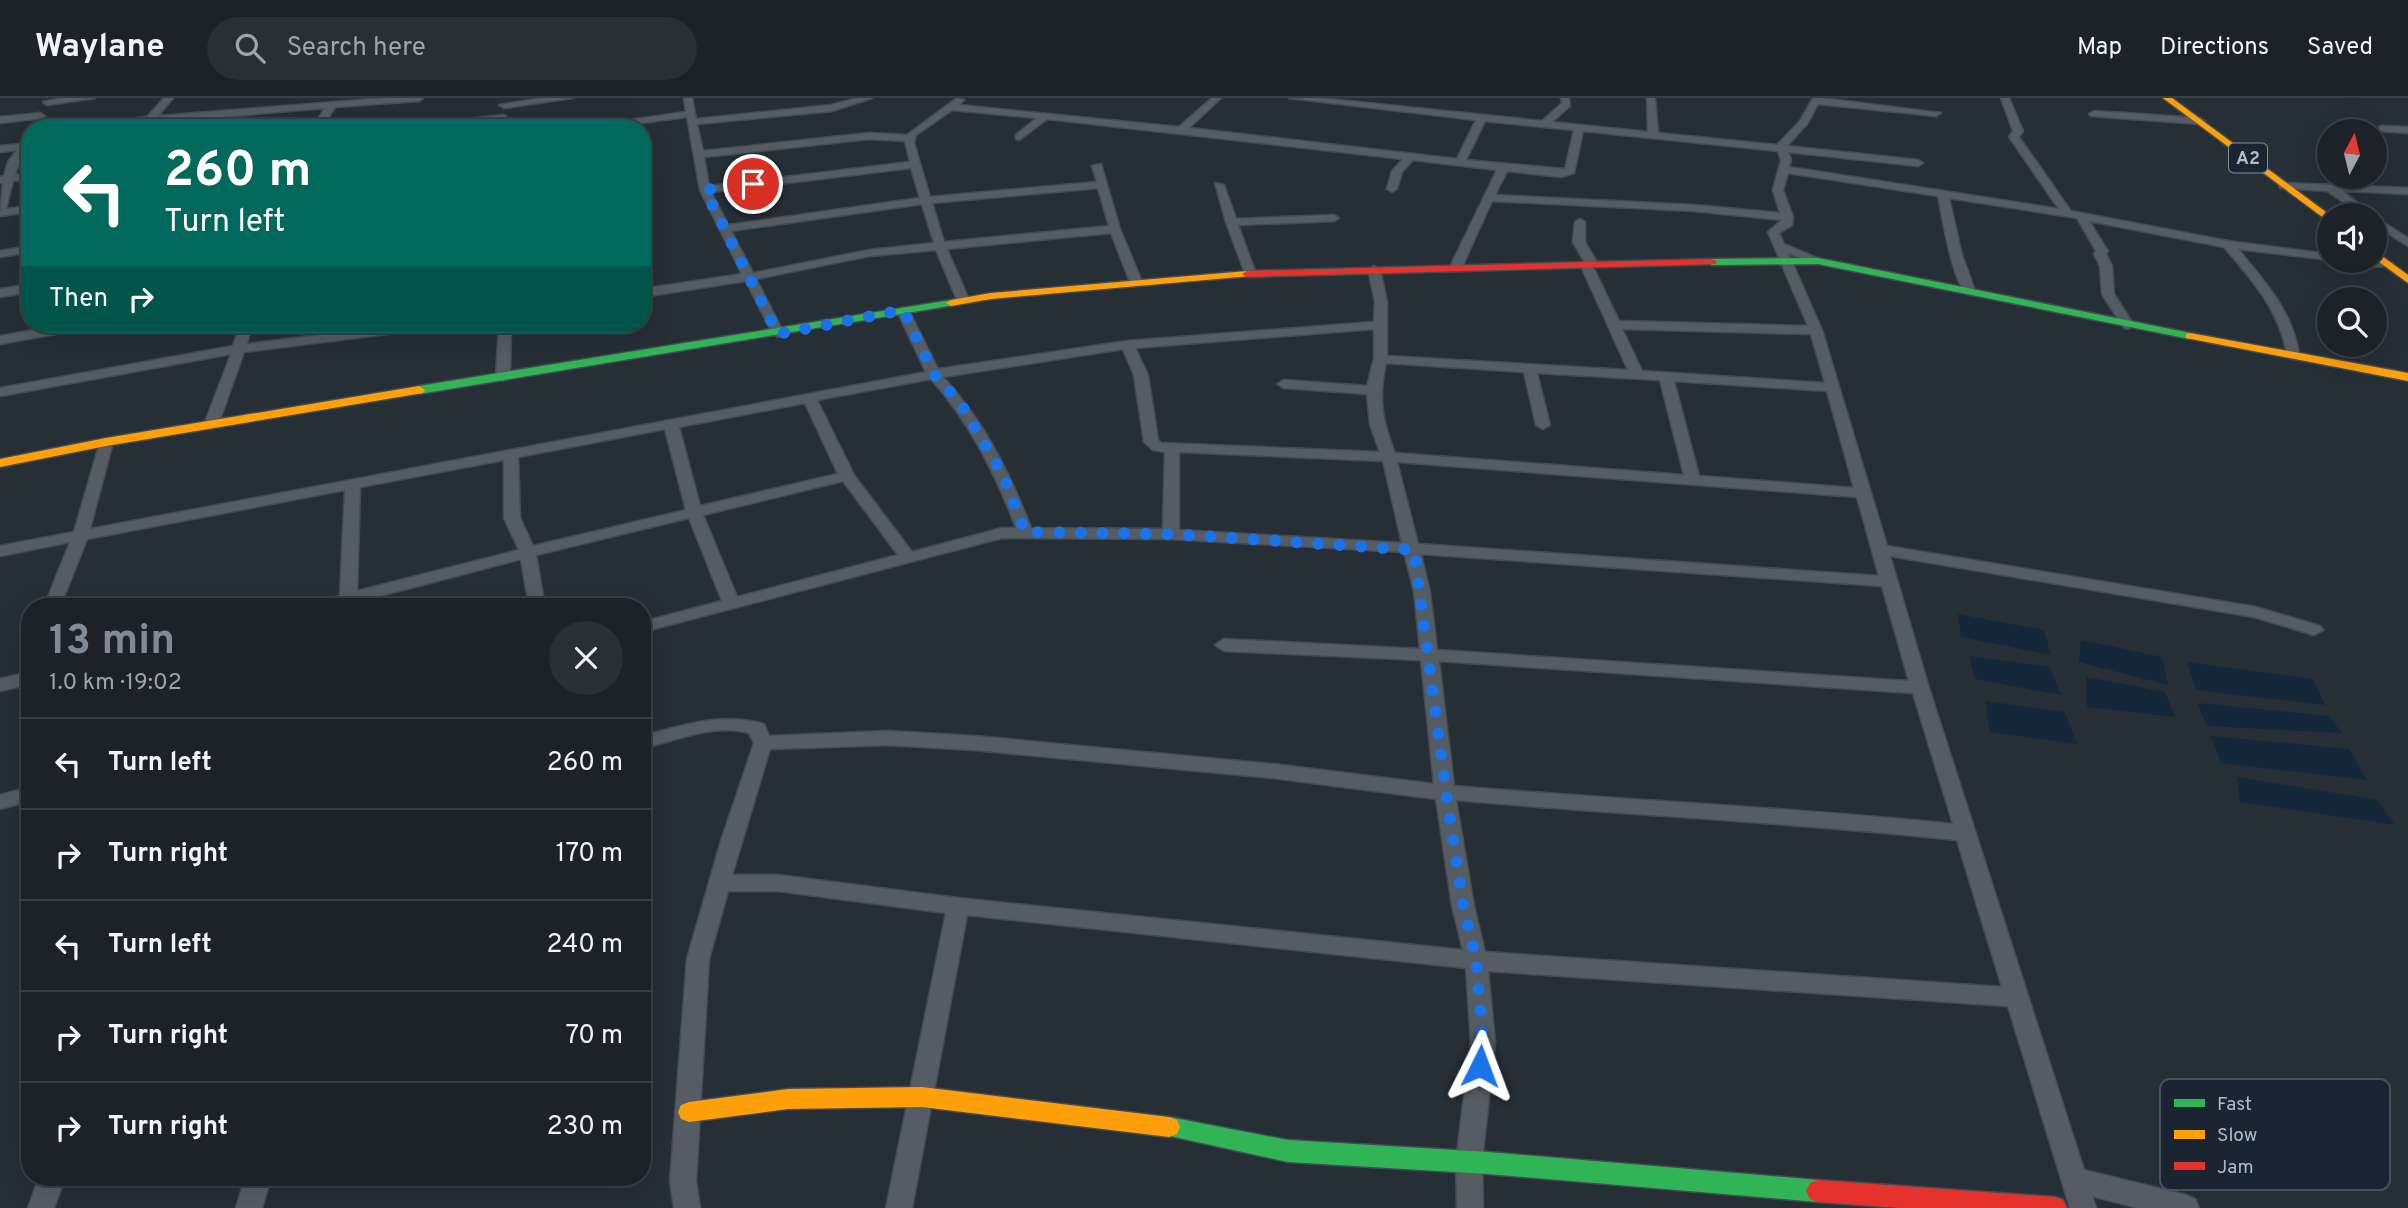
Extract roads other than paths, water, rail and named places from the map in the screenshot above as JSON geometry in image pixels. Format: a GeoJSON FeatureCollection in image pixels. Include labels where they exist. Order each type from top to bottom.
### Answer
{"type":"FeatureCollection","features":[{"type":"Feature","properties":{"kind":"main road","name":"A2"},"geometry":{"type":"LineString","coordinates":[[2167,98],[2320,203]]}},
{"type":"Feature","properties":{"kind":"main road","name":"A2"},"geometry":{"type":"LineString","coordinates":[[2180,98],[2317,208]]}},
{"type":"Feature","properties":{"kind":"main road"},"geometry":{"type":"LineString","coordinates":[[2387,250],[2408,266]]}},
{"type":"Feature","properties":{"kind":"main road"},"geometry":{"type":"LineString","coordinates":[[0,463],[106,442],[778,334],[963,300],[1136,282],[1250,274],[1589,264],[1783,253],[2128,325],[2408,377]]}},
{"type":"Feature","properties":{"kind":"main road"},"geometry":{"type":"LineString","coordinates":[[2387,263],[2408,280]]}},
{"type":"Feature","properties":{"kind":"main road"},"geometry":{"type":"LineString","coordinates":[[689,1112],[788,1099],[922,1097],[1156,1124],[1288,1151],[1469,1161],[1702,1183],[2055,1208]]}},
{"type":"Feature","properties":{"kind":"street"},"geometry":{"type":"LineString","coordinates":[[38,119],[47,100],[91,98]]}},
{"type":"Feature","properties":{"kind":"street"},"geometry":{"type":"LineString","coordinates":[[151,119],[169,98]]}},
{"type":"Feature","properties":{"kind":"street"},"geometry":{"type":"LineString","coordinates":[[163,119],[419,98]]}},
{"type":"Feature","properties":{"kind":"street"},"geometry":{"type":"LineString","coordinates":[[504,102],[568,98]]}},
{"type":"Feature","properties":{"kind":"street"},"geometry":{"type":"LineString","coordinates":[[688,98],[705,190],[778,334]]}},
{"type":"Feature","properties":{"kind":"street"},"geometry":{"type":"LineString","coordinates":[[651,122],[832,108],[868,98]]}},
{"type":"Feature","properties":{"kind":"street"},"geometry":{"type":"LineString","coordinates":[[962,98],[911,138],[909,143],[940,246],[963,300]]}},
{"type":"Feature","properties":{"kind":"street"},"geometry":{"type":"LineString","coordinates":[[1182,130],[1217,98]]}},
{"type":"Feature","properties":{"kind":"street"},"geometry":{"type":"LineString","coordinates":[[1293,98],[1444,109],[1482,118],[1918,163]]}},
{"type":"Feature","properties":{"kind":"street"},"geometry":{"type":"LineString","coordinates":[[1544,124],[1567,104],[1565,98]]}},
{"type":"Feature","properties":{"kind":"street"},"geometry":{"type":"LineString","coordinates":[[1651,98],[1653,137]]}},
{"type":"Feature","properties":{"kind":"street"},"geometry":{"type":"LineString","coordinates":[[2005,98],[2018,131],[2014,137],[2067,213]]}},
{"type":"Feature","properties":{"kind":"street"},"geometry":{"type":"LineString","coordinates":[[1781,147],[1804,122],[1817,100],[1936,113]]}},
{"type":"Feature","properties":{"kind":"street"},"geometry":{"type":"LineString","coordinates":[[323,119],[331,106]]}},
{"type":"Feature","properties":{"kind":"street"},"geometry":{"type":"LineString","coordinates":[[951,107],[1046,115],[1409,158],[1569,173],[1579,128]]}},
{"type":"Feature","properties":{"kind":"street"},"geometry":{"type":"LineString","coordinates":[[2094,114],[2200,121]]}},
{"type":"Feature","properties":{"kind":"street"},"geometry":{"type":"LineString","coordinates":[[1019,137],[1046,115]]}},
{"type":"Feature","properties":{"kind":"street"},"geometry":{"type":"LineString","coordinates":[[0,120],[40,116]]}},
{"type":"Feature","properties":{"kind":"street"},"geometry":{"type":"LineString","coordinates":[[1460,163],[1482,118]]}},
{"type":"Feature","properties":{"kind":"street"},"geometry":{"type":"LineString","coordinates":[[2387,129],[2408,130]]}},
{"type":"Feature","properties":{"kind":"street"},"geometry":{"type":"LineString","coordinates":[[699,154],[869,136],[911,138]]}},
{"type":"Feature","properties":{"kind":"street"},"geometry":{"type":"LineString","coordinates":[[0,149],[21,144]]}},
{"type":"Feature","properties":{"kind":"street"},"geometry":{"type":"LineString","coordinates":[[1781,147],[1786,160],[1778,190],[1788,223],[1773,232],[1816,330],[1920,688],[2083,1208]]}},
{"type":"Feature","properties":{"kind":"street"},"geometry":{"type":"LineString","coordinates":[[21,151],[3,180],[0,213],[21,210]]}},
{"type":"Feature","properties":{"kind":"street"},"geometry":{"type":"LineString","coordinates":[[1392,188],[1397,171],[1409,158]]}},
{"type":"Feature","properties":{"kind":"street"},"geometry":{"type":"LineString","coordinates":[[705,190],[917,164]]}},
{"type":"Feature","properties":{"kind":"street"},"geometry":{"type":"LineString","coordinates":[[1097,166],[1115,229],[1136,282]]}},
{"type":"Feature","properties":{"kind":"street"},"geometry":{"type":"LineString","coordinates":[[1456,267],[1491,198],[1503,167]]}},
{"type":"Feature","properties":{"kind":"street"},"geometry":{"type":"LineString","coordinates":[[1782,169],[2067,213],[2228,244],[2317,255]]}},
{"type":"Feature","properties":{"kind":"street"},"geometry":{"type":"LineString","coordinates":[[3,180],[21,177]]}},
{"type":"Feature","properties":{"kind":"street"},"geometry":{"type":"LineString","coordinates":[[723,229],[927,200],[1102,185]]}},
{"type":"Feature","properties":{"kind":"street"},"geometry":{"type":"LineString","coordinates":[[1219,186],[1250,274]]}},
{"type":"Feature","properties":{"kind":"street"},"geometry":{"type":"LineString","coordinates":[[2292,186],[2317,187]]}},
{"type":"Feature","properties":{"kind":"street"},"geometry":{"type":"LineString","coordinates":[[2331,189],[2352,203]]}},
{"type":"Feature","properties":{"kind":"street"},"geometry":{"type":"LineString","coordinates":[[2356,189],[2408,191]]}},
{"type":"Feature","properties":{"kind":"street"},"geometry":{"type":"LineString","coordinates":[[1943,194],[1956,255],[1969,291]]}},
{"type":"Feature","properties":{"kind":"street"},"geometry":{"type":"LineString","coordinates":[[1491,198],[1694,208],[1788,217]]}},
{"type":"Feature","properties":{"kind":"street"},"geometry":{"type":"LineString","coordinates":[[2082,217],[2102,251],[2100,254],[2106,266],[2108,294],[2128,325]]}},
{"type":"Feature","properties":{"kind":"street"},"geometry":{"type":"LineString","coordinates":[[1231,222],[1334,218]]}},
{"type":"Feature","properties":{"kind":"street"},"geometry":{"type":"LineString","coordinates":[[1580,222],[1579,242],[1637,375]]}},
{"type":"Feature","properties":{"kind":"street"},"geometry":{"type":"LineString","coordinates":[[2387,228],[2408,243]]}},
{"type":"Feature","properties":{"kind":"street"},"geometry":{"type":"LineString","coordinates":[[651,292],[748,277],[869,253],[1115,229]]}},
{"type":"Feature","properties":{"kind":"street"},"geometry":{"type":"LineString","coordinates":[[2228,244],[2273,296],[2291,334],[2293,354]]}},
{"type":"Feature","properties":{"kind":"street"},"geometry":{"type":"LineString","coordinates":[[0,254],[21,250]]}},
{"type":"Feature","properties":{"kind":"street"},"geometry":{"type":"LineString","coordinates":[[1374,269],[1381,302],[1380,359],[1373,390],[1377,425],[1389,457],[1414,550],[1463,906],[1476,959],[1483,1042],[1469,1161],[1470,1208]]}},
{"type":"Feature","properties":{"kind":"street"},"geometry":{"type":"LineString","coordinates":[[0,293],[21,290]]}},
{"type":"Feature","properties":{"kind":"street"},"geometry":{"type":"LineString","coordinates":[[903,310],[934,374],[960,403],[1003,475],[1025,532]]}},
{"type":"Feature","properties":{"kind":"street"},"geometry":{"type":"LineString","coordinates":[[0,551],[934,374],[1127,345],[1380,325]]}},
{"type":"Feature","properties":{"kind":"street"},"geometry":{"type":"LineString","coordinates":[[1615,325],[1816,330]]}},
{"type":"Feature","properties":{"kind":"street"},"geometry":{"type":"LineString","coordinates":[[0,340],[38,333]]}},
{"type":"Feature","properties":{"kind":"street"},"geometry":{"type":"LineString","coordinates":[[211,425],[243,333]]}},
{"type":"Feature","properties":{"kind":"street"},"geometry":{"type":"LineString","coordinates":[[0,392],[239,349],[364,333]]}},
{"type":"Feature","properties":{"kind":"street"},"geometry":{"type":"LineString","coordinates":[[503,377],[505,333]]}},
{"type":"Feature","properties":{"kind":"street"},"geometry":{"type":"LineString","coordinates":[[1127,345],[1141,375],[1151,442],[1158,447],[1389,457],[1865,493]]}},
{"type":"Feature","properties":{"kind":"street"},"geometry":{"type":"LineString","coordinates":[[1380,359],[1832,387]]}},
{"type":"Feature","properties":{"kind":"street"},"geometry":{"type":"LineString","coordinates":[[1530,369],[1543,425]]}},
{"type":"Feature","properties":{"kind":"street"},"geometry":{"type":"LineString","coordinates":[[1666,376],[1692,478]]}},
{"type":"Feature","properties":{"kind":"street"},"geometry":{"type":"LineString","coordinates":[[1284,384],[1373,390]]}},
{"type":"Feature","properties":{"kind":"street"},"geometry":{"type":"LineString","coordinates":[[809,397],[847,476],[908,557]]}},
{"type":"Feature","properties":{"kind":"street"},"geometry":{"type":"LineString","coordinates":[[671,424],[694,513],[732,604]]}},
{"type":"Feature","properties":{"kind":"street"},"geometry":{"type":"LineString","coordinates":[[56,598],[81,535],[106,442]]}},
{"type":"Feature","properties":{"kind":"street"},"geometry":{"type":"LineString","coordinates":[[1171,534],[1172,448]]}},
{"type":"Feature","properties":{"kind":"street"},"geometry":{"type":"LineString","coordinates":[[511,455],[512,517],[528,552],[536,598]]}},
{"type":"Feature","properties":{"kind":"street"},"geometry":{"type":"LineString","coordinates":[[369,598],[528,552],[847,476]]}},
{"type":"Feature","properties":{"kind":"street"},"geometry":{"type":"LineString","coordinates":[[348,598],[353,483]]}},
{"type":"Feature","properties":{"kind":"street"},"geometry":{"type":"LineString","coordinates":[[651,625],[1002,533],[1025,532],[1171,534],[1889,582]]}},
{"type":"Feature","properties":{"kind":"street"},"geometry":{"type":"LineString","coordinates":[[1880,550],[2256,612],[2314,630]]}},
{"type":"Feature","properties":{"kind":"street"},"geometry":{"type":"LineString","coordinates":[[1224,645],[1430,655],[1920,688]]}},
{"type":"Feature","properties":{"kind":"street"},"geometry":{"type":"LineString","coordinates":[[0,685],[21,677]]}},
{"type":"Feature","properties":{"kind":"street"},"geometry":{"type":"LineString","coordinates":[[651,741],[716,725],[741,723],[757,729],[763,743],[698,959],[683,1181],[687,1208]]}},
{"type":"Feature","properties":{"kind":"street"},"geometry":{"type":"LineString","coordinates":[[763,743],[888,738],[986,744],[1273,771],[1446,792],[1619,807],[1814,817],[1967,833]]}},
{"type":"Feature","properties":{"kind":"street"},"geometry":{"type":"LineString","coordinates":[[0,802],[21,796]]}},
{"type":"Feature","properties":{"kind":"street"},"geometry":{"type":"LineString","coordinates":[[719,883],[778,883],[958,906],[1476,959],[2015,997]]}},
{"type":"Feature","properties":{"kind":"street"},"geometry":{"type":"LineString","coordinates":[[899,1208],[958,906]]}},
{"type":"Feature","properties":{"kind":"street"},"geometry":{"type":"LineString","coordinates":[[2073,1179],[2186,1208]]}},
{"type":"Feature","properties":{"kind":"street"},"geometry":{"type":"LineString","coordinates":[[41,1208],[49,1186]]}},
{"type":"Feature","properties":{"kind":"street"},"geometry":{"type":"LineString","coordinates":[[248,1208],[255,1186]]}},
{"type":"Feature","properties":{"kind":"water"},"geometry":{"type":"Polygon","coordinates":[[[1958,614],[2044,630],[2051,655],[1961,637],[1958,614]]]}},
{"type":"Feature","properties":{"kind":"water"},"geometry":{"type":"Polygon","coordinates":[[[2081,640],[2162,657],[2168,685],[2079,662],[2081,640]]]}},
{"type":"Feature","properties":{"kind":"water"},"geometry":{"type":"Polygon","coordinates":[[[1969,656],[2050,667],[2061,695],[1975,679],[1969,656]]]}},
{"type":"Feature","properties":{"kind":"water"},"geometry":{"type":"Polygon","coordinates":[[[2187,662],[2313,679],[2325,705],[2196,690],[2187,662]]]}},
{"type":"Feature","properties":{"kind":"water"},"geometry":{"type":"Polygon","coordinates":[[[2086,677],[2165,692],[2175,717],[2087,707],[2086,677]]]}},
{"type":"Feature","properties":{"kind":"water"},"geometry":{"type":"Polygon","coordinates":[[[1985,701],[2065,712],[2077,744],[1990,732],[1985,701]]]}},
{"type":"Feature","properties":{"kind":"water"},"geometry":{"type":"Polygon","coordinates":[[[2197,703],[2329,716],[2342,733],[2207,726],[2197,703]]]}},
{"type":"Feature","properties":{"kind":"water"},"geometry":{"type":"Polygon","coordinates":[[[2211,736],[2349,749],[2367,780],[2221,763],[2211,736]]]}},
{"type":"Feature","properties":{"kind":"water"},"geometry":{"type":"Polygon","coordinates":[[[2237,777],[2377,800],[2395,825],[2240,802],[2237,777]]]}}]}
